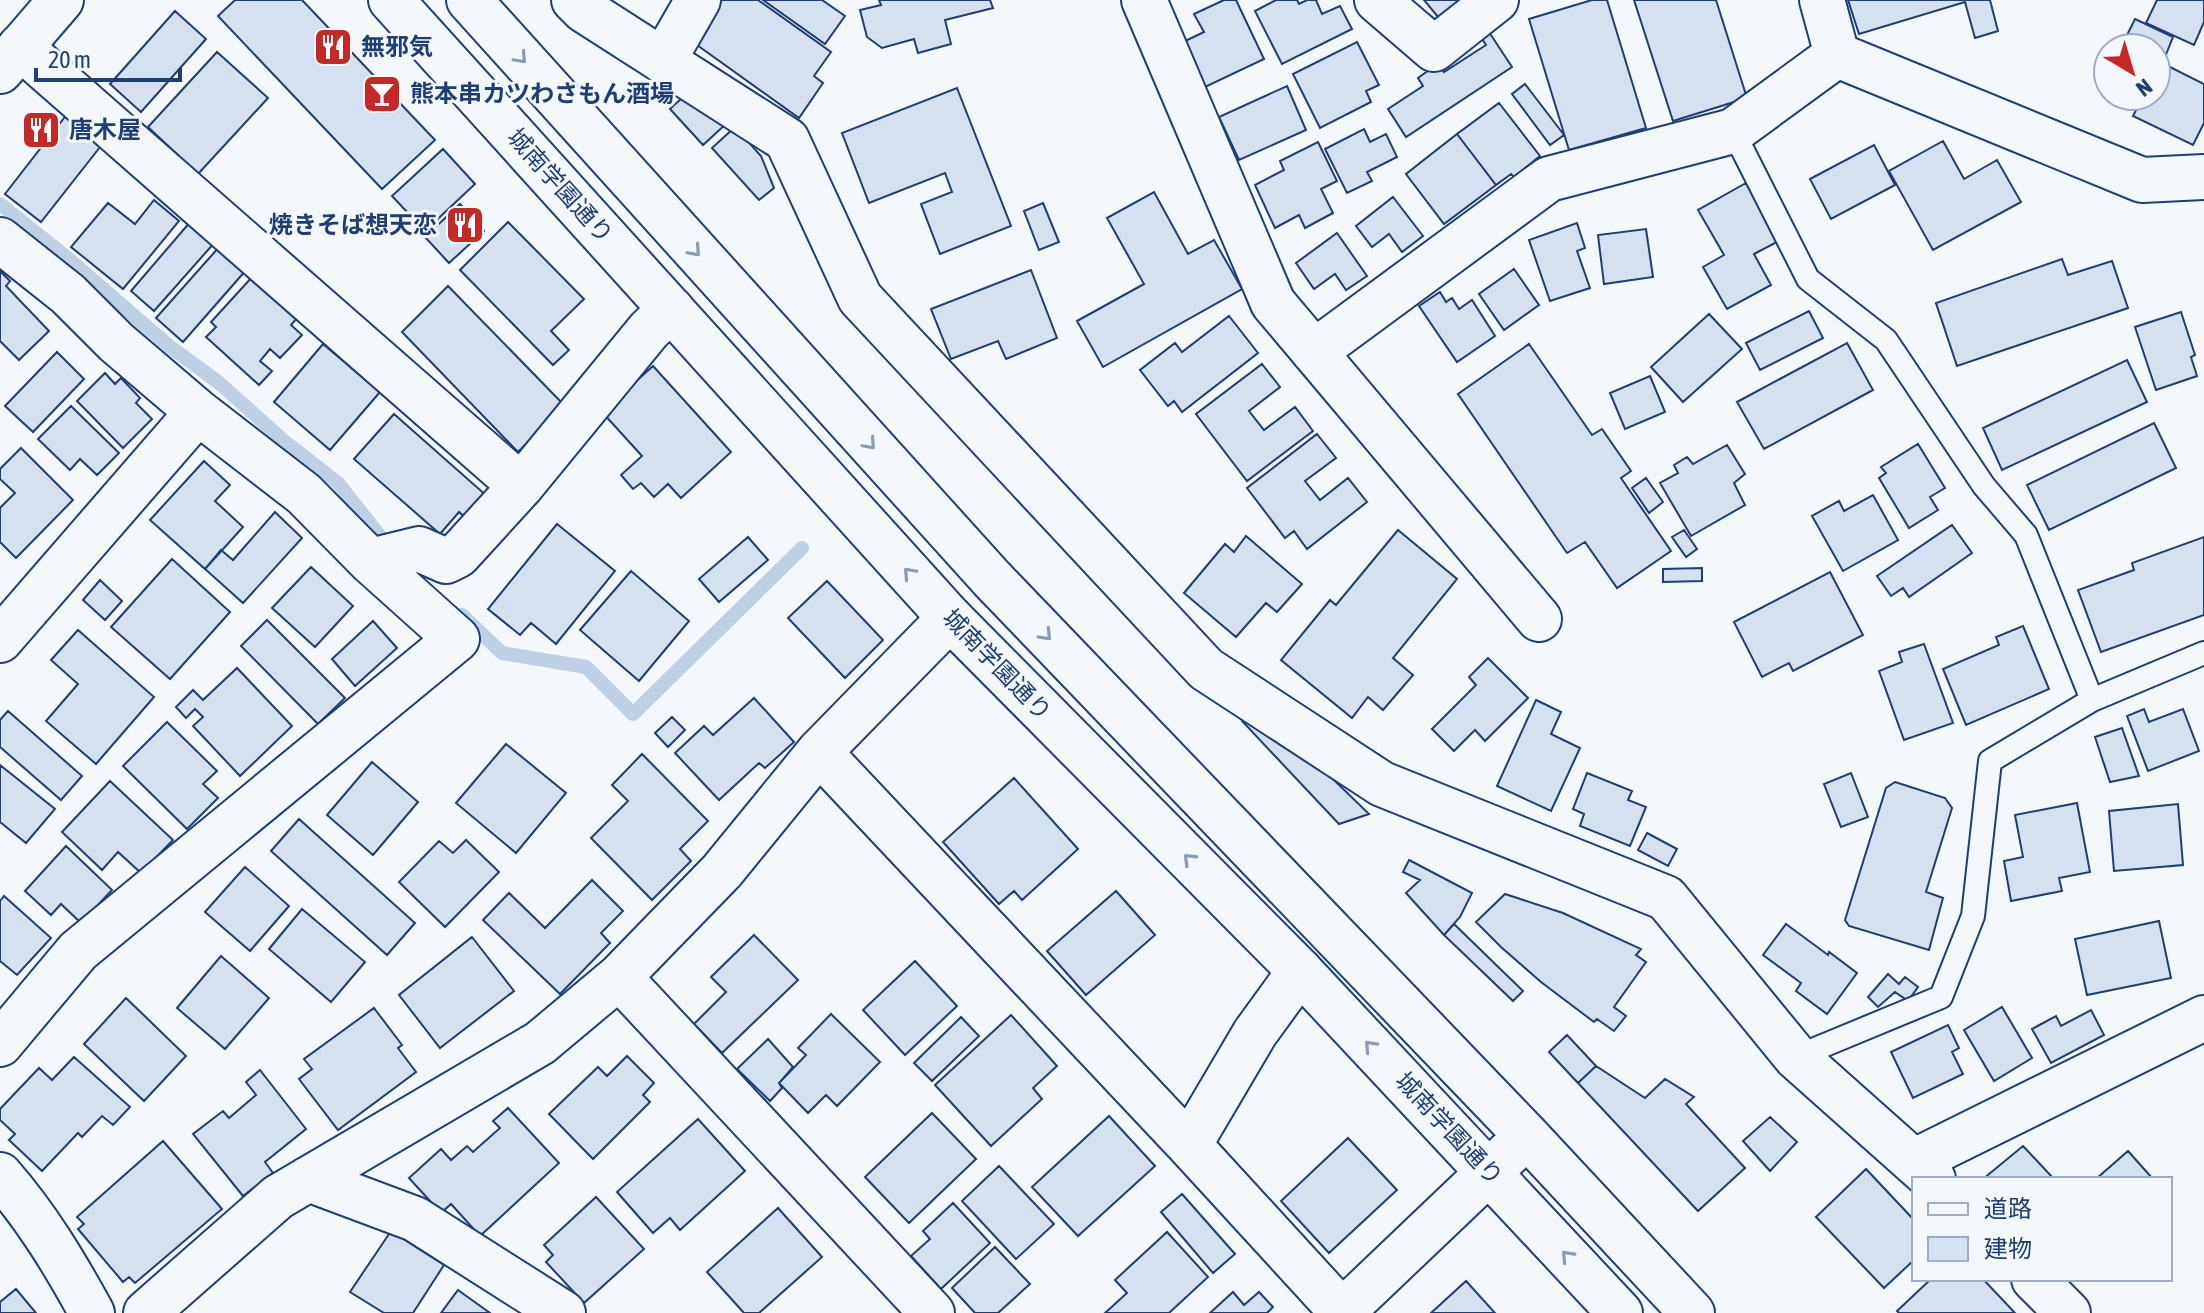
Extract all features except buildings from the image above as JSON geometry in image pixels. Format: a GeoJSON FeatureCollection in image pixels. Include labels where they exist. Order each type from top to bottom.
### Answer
{"type":"FeatureCollection","features":[{"type":"Feature","properties":{"kind":"street"},"geometry":{"type":"LineString","coordinates":[[61,0],[10,59],[521,486]]}},
{"type":"Feature","properties":{"kind":"street","name":"城南学園通り"},"geometry":{"type":"LineString","coordinates":[[391,0],[950,618],[1300,971],[1620,1313]]}},
{"type":"Feature","properties":{"kind":"street","name":"城南学園通り"},"geometry":{"type":"LineString","coordinates":[[469,0],[992,579],[1527,1136],[1692,1313]]}},
{"type":"Feature","properties":{"kind":"street"},"geometry":{"type":"LineString","coordinates":[[574,0],[584,10],[787,140],[860,298],[1206,669],[1382,784],[1666,898],[1796,1057],[1924,1170],[2204,1018]]}},
{"type":"Feature","properties":{"kind":"street"},"geometry":{"type":"LineString","coordinates":[[663,61],[698,0]]}},
{"type":"Feature","properties":{"kind":"street"},"geometry":{"type":"LineString","coordinates":[[1144,0],[1273,303],[1539,619]]}},
{"type":"Feature","properties":{"kind":"street"},"geometry":{"type":"LineString","coordinates":[[1377,0],[1434,49],[1496,0]]}},
{"type":"Feature","properties":{"kind":"street"},"geometry":{"type":"LineString","coordinates":[[1822,0],[1837,55]]}},
{"type":"Feature","properties":{"kind":"street"},"geometry":{"type":"LineString","coordinates":[[1314,352],[1549,179],[1733,131],[1837,55]]}},
{"type":"Feature","properties":{"kind":"street"},"geometry":{"type":"LineString","coordinates":[[1837,55],[2142,180],[2204,177]]}},
{"type":"Feature","properties":{"kind":"street"},"geometry":{"type":"LineString","coordinates":[[0,240],[68,294],[116,342],[198,412],[304,494],[370,561],[457,639],[78,951],[0,1044]]}},
{"type":"Feature","properties":{"kind":"street"},"geometry":{"type":"LineString","coordinates":[[370,561],[419,549],[446,561],[458,555],[521,486],[649,330],[671,309]]}},
{"type":"Feature","properties":{"kind":"street"},"geometry":{"type":"LineString","coordinates":[[0,640],[198,412]]}},
{"type":"Feature","properties":{"kind":"street"},"geometry":{"type":"LineString","coordinates":[[146,1313],[278,1197],[540,1043],[619,977],[722,871],[819,752],[950,618]]}},
{"type":"Feature","properties":{"kind":"street"},"geometry":{"type":"LineString","coordinates":[[819,752],[1189,1145],[1342,1313],[1527,1136]]}},
{"type":"Feature","properties":{"kind":"street"},"geometry":{"type":"LineString","coordinates":[[1189,1145],[1255,1033],[1300,971]]}},
{"type":"Feature","properties":{"kind":"street"},"geometry":{"type":"LineString","coordinates":[[619,977],[932,1313]]}},
{"type":"Feature","properties":{"kind":"street"},"geometry":{"type":"LineString","coordinates":[[0,1175],[61,1257],[92,1313]]}},
{"type":"Feature","properties":{"kind":"street"},"geometry":{"type":"LineString","coordinates":[[308,1179],[415,1219],[563,1313]]}},
{"type":"Feature","properties":{"kind":"street"},"geometry":{"type":"LineString","coordinates":[[2036,1281],[2068,1313]]}},
{"type":"Feature","properties":{"kind":"lane"},"geometry":{"type":"LineString","coordinates":[[1733,131],[1808,279],[1886,340],[1984,486],[2026,535],[2092,700]]}},
{"type":"Feature","properties":{"kind":"lane"},"geometry":{"type":"LineString","coordinates":[[1796,1057],[1941,997],[1973,916],[1990,761],[2092,700],[2204,653]]}},
{"type":"Feature","properties":{"kind":"waterway"},"geometry":{"type":"LineString","coordinates":[[0,204],[338,483],[391,550]]}},
{"type":"Feature","properties":{"kind":"waterway"},"geometry":{"type":"LineString","coordinates":[[462,615],[502,653],[586,667],[633,714],[802,548]]}},
{"type":"Feature","properties":{"kind":"place","name":"無邪気"},"geometry":{"type":"Point","coordinates":[333,47]}},
{"type":"Feature","properties":{"kind":"place","name":"熊本串カツわさもん酒場"},"geometry":{"type":"Point","coordinates":[382,94]}},
{"type":"Feature","properties":{"kind":"place","name":"唐木屋"},"geometry":{"type":"Point","coordinates":[41,130]}},
{"type":"Feature","properties":{"kind":"place","name":"焼きそば想天恋"},"geometry":{"type":"Point","coordinates":[465,225]}}]}
